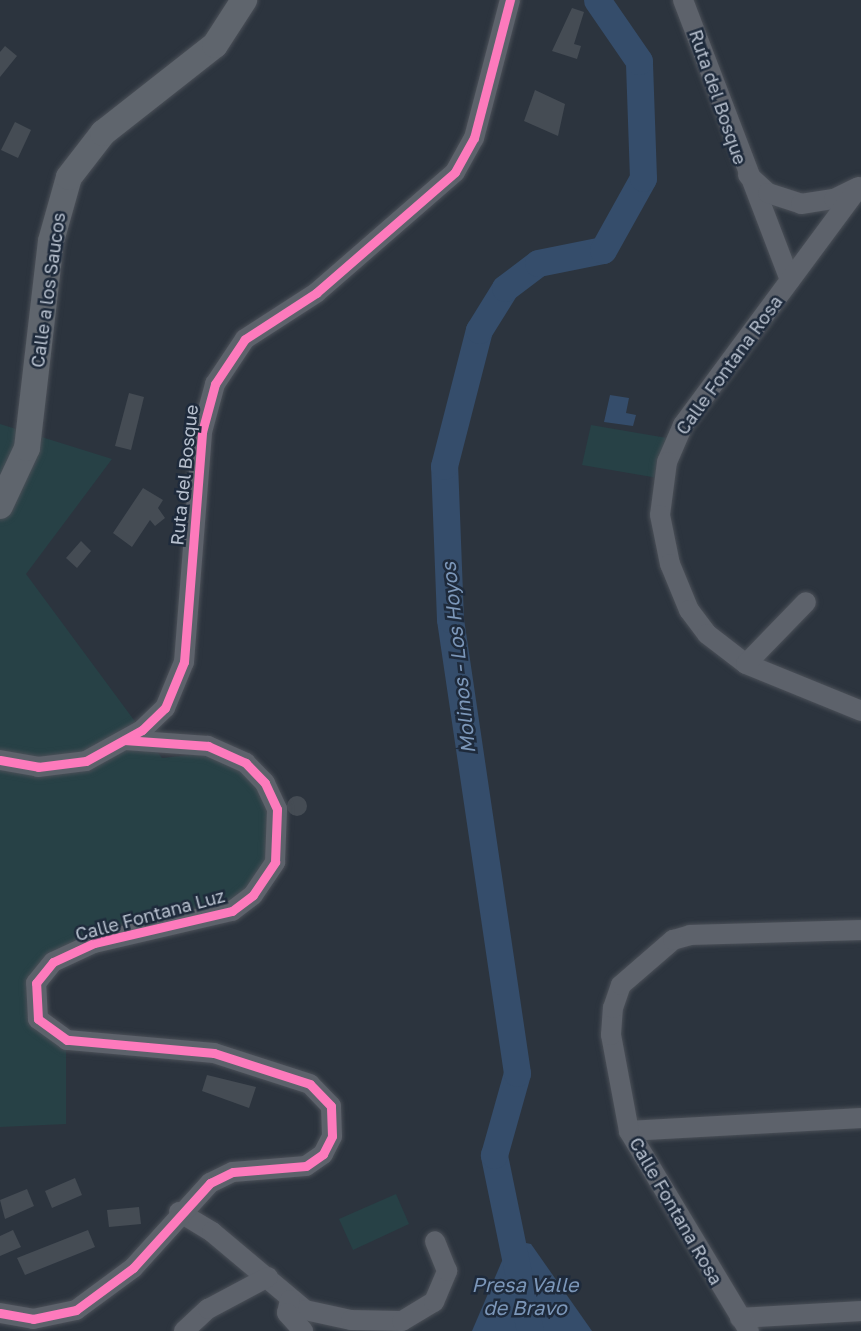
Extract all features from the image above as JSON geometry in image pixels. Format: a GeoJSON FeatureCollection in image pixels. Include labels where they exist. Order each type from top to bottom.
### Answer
{"type":"FeatureCollection","features":[{"type":"Feature","properties":{"kind":"main road","name":"Calle a los Saucos"},"geometry":{"type":"LineString","coordinates":[[0,506],[27,448],[51,241],[69,177],[103,133],[215,45],[244,0]]}},
{"type":"Feature","properties":{"kind":"street","name":"Ruta del Bosque"},"geometry":{"type":"LineString","coordinates":[[0,760],[70,765],[125,740],[165,708],[184,662],[202,432],[215,384],[245,339],[316,293],[454,172],[474,138],[510,0]]}},
{"type":"Feature","properties":{"kind":"street","name":"Ruta del Bosque"},"geometry":{"type":"LineString","coordinates":[[683,0],[744,171],[768,193],[790,202],[824,202],[860,186]]}},
{"type":"Feature","properties":{"kind":"street"},"geometry":{"type":"LineString","coordinates":[[744,171],[789,280]]}},
{"type":"Feature","properties":{"kind":"street","name":"Calle Fontana Rosa"},"geometry":{"type":"LineString","coordinates":[[860,186],[683,425],[667,462],[660,498],[665,548],[689,610],[707,634],[746,664],[861,711]]}},
{"type":"Feature","properties":{"kind":"street"},"geometry":{"type":"LineString","coordinates":[[746,664],[806,602]]}},
{"type":"Feature","properties":{"kind":"street","name":"Calle Fontana Luz"},"geometry":{"type":"LineString","coordinates":[[0,1313],[26,1324],[76,1310],[110,1290],[158,1242],[179,1212],[210,1183],[233,1172],[297,1169],[315,1161],[329,1146],[333,1116],[318,1090],[273,1070],[214,1053],[67,1041],[38,1019],[36,983],[53,962],[94,943],[232,911],[254,895],[275,862],[277,809],[265,783],[246,763],[208,746],[125,740]]}},
{"type":"Feature","properties":{"kind":"street","name":"Calle Fontana Rosa"},"geometry":{"type":"LineString","coordinates":[[744,1325],[629,1131],[611,1035],[613,1008],[621,985],[661,949],[690,935],[861,930]]}},
{"type":"Feature","properties":{"kind":"street"},"geometry":{"type":"LineString","coordinates":[[629,1131],[861,1118]]}},
{"type":"Feature","properties":{"kind":"street"},"geometry":{"type":"LineString","coordinates":[[179,1212],[268,1277],[290,1300],[305,1310],[351,1320],[418,1316],[444,1287],[445,1255],[435,1241]]}},
{"type":"Feature","properties":{"kind":"street"},"geometry":{"type":"LineString","coordinates":[[184,1331],[208,1309],[268,1277]]}},
{"type":"Feature","properties":{"kind":"street"},"geometry":{"type":"LineString","coordinates":[[290,1300],[287,1313],[303,1331]]}},
{"type":"Feature","properties":{"kind":"street"},"geometry":{"type":"LineString","coordinates":[[744,1325],[861,1311]]}},
{"type":"Feature","properties":{"kind":"green space"},"geometry":{"type":"Polygon","coordinates":[[[0,424],[112,459],[26,574],[162,758],[208,753],[233,762],[268,799],[274,849],[241,899],[43,963],[40,1031],[66,1047],[66,1124],[0,1127],[0,424]]]}},
{"type":"Feature","properties":{"kind":"green space"},"geometry":{"type":"Polygon","coordinates":[[[591,425],[667,438],[658,478],[582,465],[591,425]]]}},
{"type":"Feature","properties":{"kind":"green space"},"geometry":{"type":"Polygon","coordinates":[[[396,1194],[409,1224],[353,1250],[339,1219],[396,1194]]]}},
{"type":"Feature","properties":{"kind":"water"},"geometry":{"type":"Polygon","coordinates":[[[610,395],[629,398],[626,413],[636,415],[633,426],[604,422],[610,395]]]}},
{"type":"Feature","properties":{"kind":"water","name":"Presa Valle de Bravo"},"geometry":{"type":"Polygon","coordinates":[[[511,1240],[531,1244],[592,1331],[472,1331],[511,1240]]]}},
{"type":"Feature","properties":{"kind":"building"},"geometry":{"type":"Polygon","coordinates":[[[572,8],[584,12],[574,44],[581,46],[577,59],[552,51],[572,8]]]}},
{"type":"Feature","properties":{"kind":"building"},"geometry":{"type":"Polygon","coordinates":[[[5,46],[17,56],[0,77],[0,52],[5,46]]]}},
{"type":"Feature","properties":{"kind":"building"},"geometry":{"type":"Polygon","coordinates":[[[535,90],[565,104],[558,136],[524,121],[535,90]]]}},
{"type":"Feature","properties":{"kind":"building"},"geometry":{"type":"Polygon","coordinates":[[[15,122],[31,130],[18,158],[1,150],[15,122]]]}},
{"type":"Feature","properties":{"kind":"building"},"geometry":{"type":"Polygon","coordinates":[[[129,393],[144,397],[131,450],[115,446],[129,393]]]}},
{"type":"Feature","properties":{"kind":"building"},"geometry":{"type":"Polygon","coordinates":[[[143,488],[163,500],[158,508],[165,518],[155,526],[150,520],[132,547],[113,533],[143,488]]]}},
{"type":"Feature","properties":{"kind":"building"},"geometry":{"type":"Polygon","coordinates":[[[81,541],[91,551],[77,568],[66,558],[81,541]]]}},
{"type":"Feature","properties":{"kind":"building"},"geometry":{"type":"Polygon","coordinates":[[[297,796],[304,799],[307,806],[304,813],[297,816],[290,813],[287,806],[290,799],[297,796]]]}},
{"type":"Feature","properties":{"kind":"building"},"geometry":{"type":"Polygon","coordinates":[[[207,1075],[256,1087],[249,1108],[202,1091],[207,1075]]]}},
{"type":"Feature","properties":{"kind":"building"},"geometry":{"type":"Polygon","coordinates":[[[75,1178],[82,1195],[52,1208],[45,1191],[75,1178]]]}},
{"type":"Feature","properties":{"kind":"building"},"geometry":{"type":"Polygon","coordinates":[[[27,1189],[34,1206],[5,1219],[0,1200],[27,1189]]]}},
{"type":"Feature","properties":{"kind":"building"},"geometry":{"type":"Polygon","coordinates":[[[139,1207],[141,1224],[109,1227],[107,1210],[139,1207]]]}},
{"type":"Feature","properties":{"kind":"building"},"geometry":{"type":"Polygon","coordinates":[[[13,1230],[21,1247],[0,1256],[0,1236],[13,1230]]]}},
{"type":"Feature","properties":{"kind":"building"},"geometry":{"type":"Polygon","coordinates":[[[88,1230],[95,1247],[25,1275],[17,1258],[88,1230]]]}},
{"type":"Feature","properties":{"kind":"waterway","name":"Molinos - Los Hoyos"},"geometry":{"type":"LineString","coordinates":[[530,1331],[494,1155],[517,1073],[450,619],[444,466],[479,330],[505,288],[538,263],[603,250],[643,178],[639,61],[597,0]]}},
{"type":"Feature","properties":{"kind":"cycle path"},"geometry":{"type":"LineString","coordinates":[[0,760],[38,767],[86,761],[142,730],[165,708],[184,662],[202,432],[215,384],[245,339],[316,293],[455,172],[474,138],[510,0]]}},
{"type":"Feature","properties":{"kind":"cycle path"},"geometry":{"type":"LineString","coordinates":[[0,1313],[33,1319],[76,1310],[133,1268],[210,1183],[233,1172],[306,1166],[323,1154],[332,1136],[331,1106],[310,1084],[214,1053],[67,1040],[38,1019],[36,983],[53,962],[94,943],[232,911],[253,895],[275,862],[277,809],[265,783],[246,763],[208,746],[125,740]]}}]}
